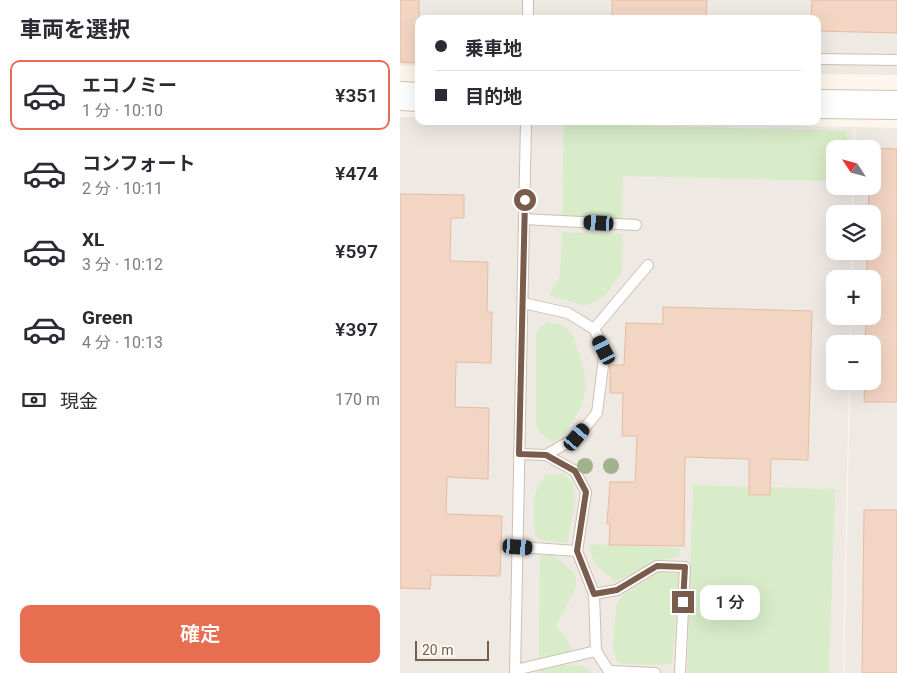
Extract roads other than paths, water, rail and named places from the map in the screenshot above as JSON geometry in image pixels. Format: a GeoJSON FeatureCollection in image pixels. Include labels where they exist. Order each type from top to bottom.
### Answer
{"type":"FeatureCollection","features":[{"type":"Feature","properties":{"kind":"street"},"geometry":{"type":"LineString","coordinates":[[400,96],[415,97]]}},
{"type":"Feature","properties":{"kind":"street"},"geometry":{"type":"LineString","coordinates":[[821,104],[897,105]]}},
{"type":"Feature","properties":{"kind":"lane"},"geometry":{"type":"LineString","coordinates":[[528,0],[528,15]]}},
{"type":"Feature","properties":{"kind":"lane"},"geometry":{"type":"LineString","coordinates":[[821,59],[897,60]]}},
{"type":"Feature","properties":{"kind":"lane"},"geometry":{"type":"LineString","coordinates":[[526,125],[515,672],[596,651]]}},
{"type":"Feature","properties":{"kind":"lane"},"geometry":{"type":"LineString","coordinates":[[524,220],[636,225]]}},
{"type":"Feature","properties":{"kind":"lane"},"geometry":{"type":"LineString","coordinates":[[594,329],[648,265]]}},
{"type":"Feature","properties":{"kind":"lane"},"geometry":{"type":"LineString","coordinates":[[523,303],[568,313],[594,329],[604,350],[598,412],[577,437],[546,455]]}},
{"type":"Feature","properties":{"kind":"lane"},"geometry":{"type":"LineString","coordinates":[[519,454],[546,455],[575,471],[586,492],[577,551],[594,594],[596,651],[610,672],[655,673]]}},
{"type":"Feature","properties":{"kind":"lane"},"geometry":{"type":"LineString","coordinates":[[518,547],[577,551]]}},
{"type":"Feature","properties":{"kind":"lane"},"geometry":{"type":"LineString","coordinates":[[594,594],[617,590],[657,566],[685,567],[680,673]]}}]}
